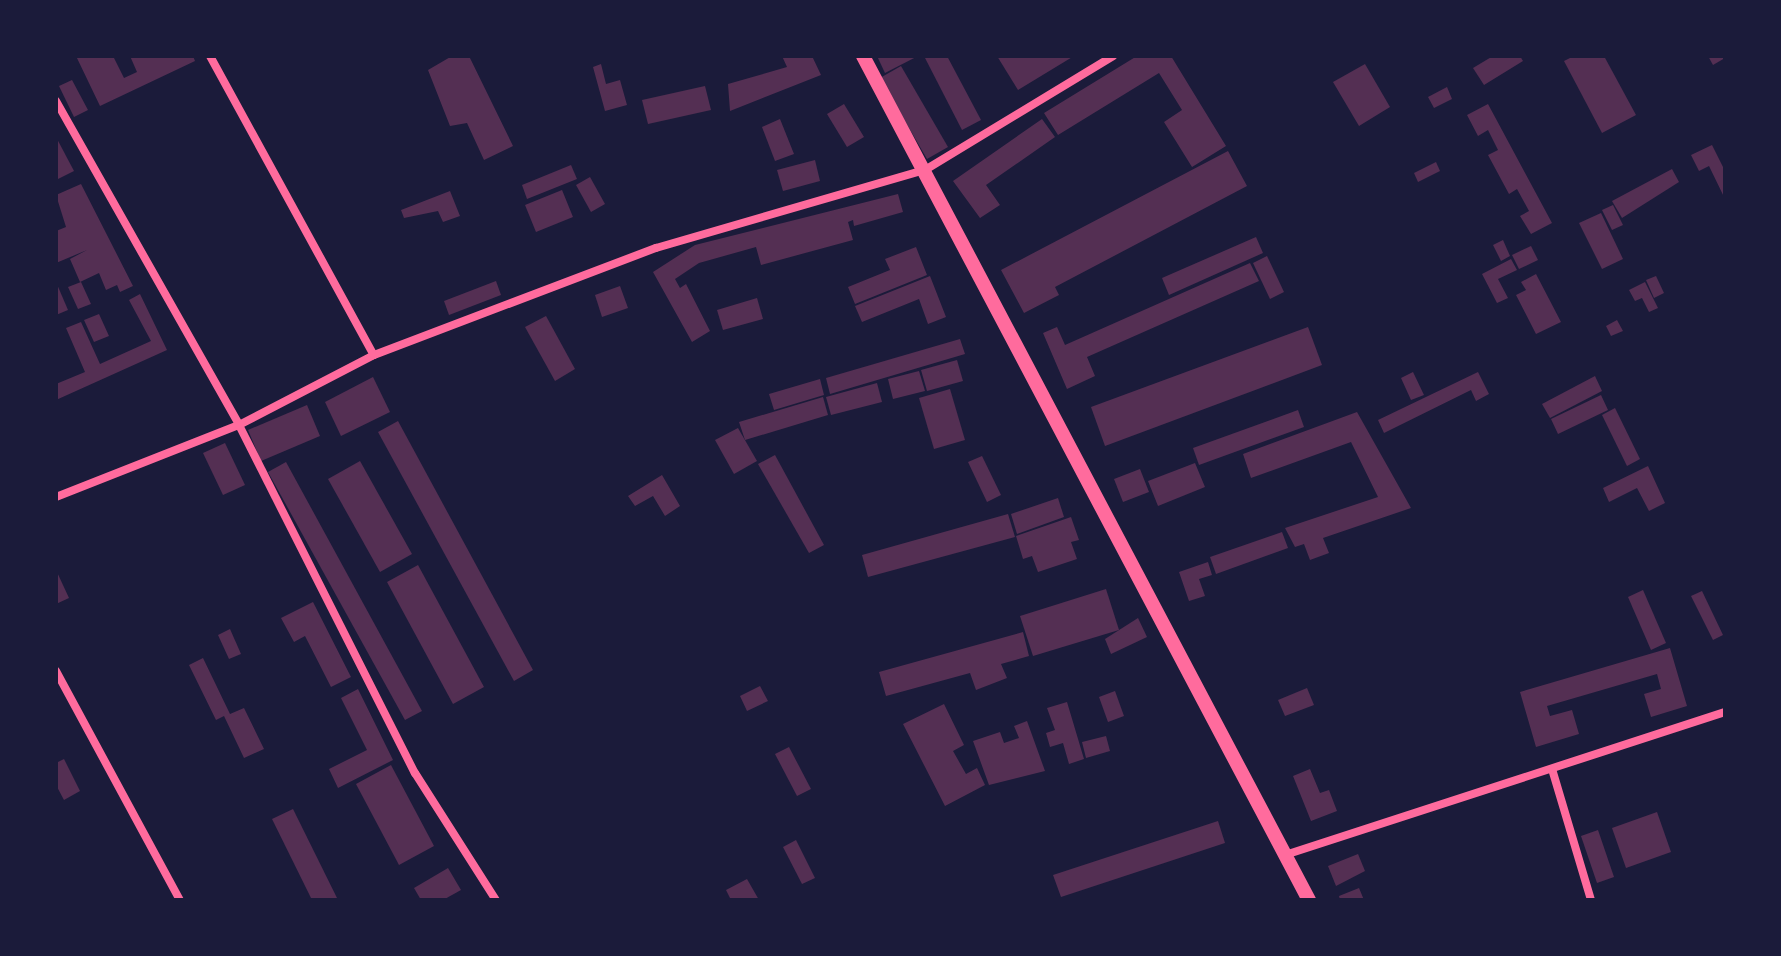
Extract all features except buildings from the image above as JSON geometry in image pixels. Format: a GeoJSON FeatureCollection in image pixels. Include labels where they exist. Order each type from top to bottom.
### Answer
{"type":"FeatureCollection","features":[{"type":"Feature","properties":{"kind":"street"},"geometry":{"type":"LineString","coordinates":[[210,56],[374,355]]}},
{"type":"Feature","properties":{"kind":"street"},"geometry":{"type":"LineString","coordinates":[[863,56],[1309,900]]}},
{"type":"Feature","properties":{"kind":"street"},"geometry":{"type":"LineString","coordinates":[[56,497],[239,425],[374,355],[656,248],[925,170],[1113,56]]}},
{"type":"Feature","properties":{"kind":"street"},"geometry":{"type":"LineString","coordinates":[[56,101],[239,425],[415,773],[496,900]]}},
{"type":"Feature","properties":{"kind":"street"},"geometry":{"type":"LineString","coordinates":[[56,671],[180,900]]}},
{"type":"Feature","properties":{"kind":"street"},"geometry":{"type":"LineString","coordinates":[[1285,855],[1725,712]]}},
{"type":"Feature","properties":{"kind":"street"},"geometry":{"type":"LineString","coordinates":[[1552,769],[1591,900]]}}]}
